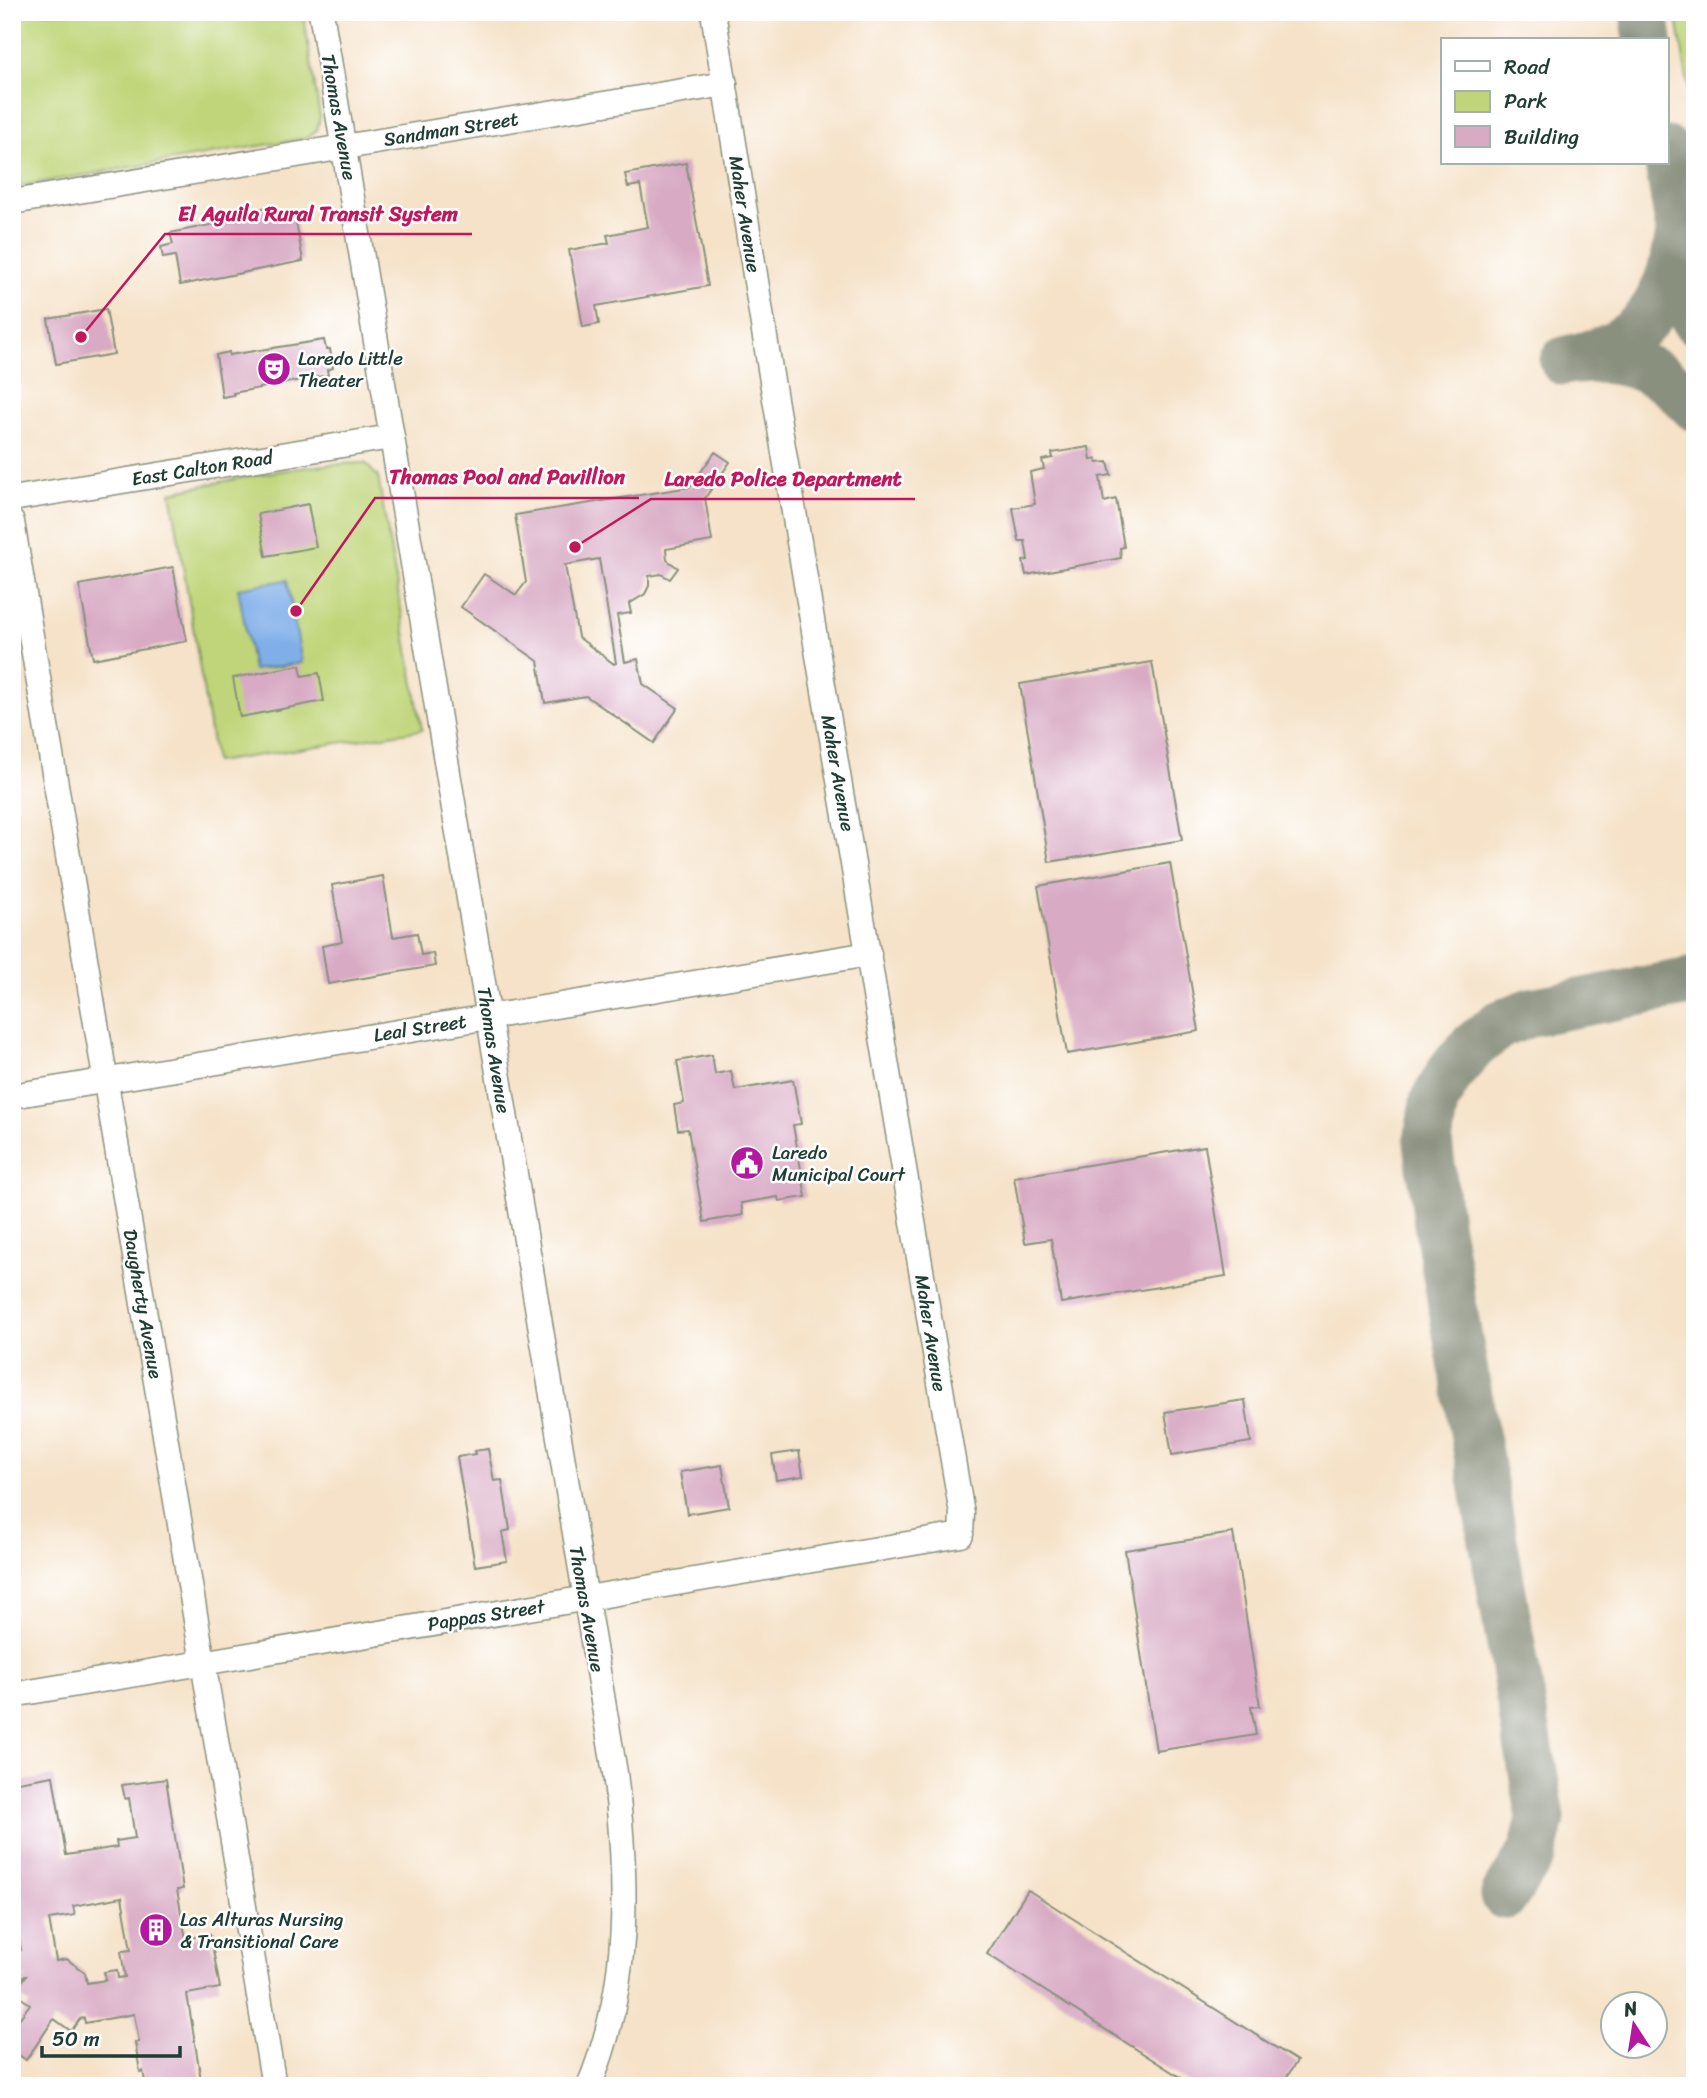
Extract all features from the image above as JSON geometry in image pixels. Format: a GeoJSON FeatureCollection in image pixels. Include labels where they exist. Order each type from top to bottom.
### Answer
{"type":"FeatureCollection","features":[{"type":"Feature","properties":{"kind":"street","name":"Thomas Avenue"},"geometry":{"type":"LineString","coordinates":[[321,12],[615,1773],[625,1882],[623,1947],[613,2013],[589,2086]]}},
{"type":"Feature","properties":{"kind":"street","name":"Maher Avenue"},"geometry":{"type":"LineString","coordinates":[[713,12],[773,388],[962,1514],[961,1535]]}},
{"type":"Feature","properties":{"kind":"street","name":"Sandman Street"},"geometry":{"type":"LineString","coordinates":[[12,202],[725,84]]}},
{"type":"Feature","properties":{"kind":"street","name":"East Calton Road"},"geometry":{"type":"LineString","coordinates":[[12,499],[391,438]]}},
{"type":"Feature","properties":{"kind":"street","name":"Daugherty Avenue"},"geometry":{"type":"LineString","coordinates":[[12,522],[274,2086]]}},
{"type":"Feature","properties":{"kind":"street","name":"Leal Street"},"geometry":{"type":"LineString","coordinates":[[12,1096],[869,954]]}},
{"type":"Feature","properties":{"kind":"street","name":"Pappas Street"},"geometry":{"type":"LineString","coordinates":[[12,1695],[961,1535]]}},
{"type":"Feature","properties":{"kind":"green space"},"geometry":{"type":"Polygon","coordinates":[[[12,12],[303,12],[320,117],[317,130],[307,138],[12,187],[12,12]]]}},
{"type":"Feature","properties":{"kind":"green space"},"geometry":{"type":"Polygon","coordinates":[[[1676,12],[1695,12],[1695,128],[1676,12]]]}},
{"type":"Feature","properties":{"kind":"green space"},"geometry":{"type":"Polygon","coordinates":[[[365,463],[378,477],[422,730],[215,762],[171,492],[291,469],[365,463]]]}},
{"type":"Feature","properties":{"kind":"water"},"geometry":{"type":"Polygon","coordinates":[[[287,580],[302,663],[253,670],[238,588],[287,580]]]}},
{"type":"Feature","properties":{"kind":"building"},"geometry":{"type":"Polygon","coordinates":[[[526,12],[566,12],[566,14],[527,21],[526,12]]]}},
{"type":"Feature","properties":{"kind":"building"},"geometry":{"type":"Polygon","coordinates":[[[686,163],[708,286],[596,306],[599,324],[583,327],[569,250],[609,243],[607,235],[648,227],[640,185],[628,187],[625,174],[686,163]]]}},
{"type":"Feature","properties":{"kind":"building"},"geometry":{"type":"Polygon","coordinates":[[[273,206],[274,215],[294,211],[303,261],[180,285],[175,256],[163,258],[161,247],[173,244],[170,233],[245,218],[244,212],[273,206]]]}},
{"type":"Feature","properties":{"kind":"building"},"geometry":{"type":"Polygon","coordinates":[[[106,309],[114,354],[56,364],[48,319],[106,309]]]}},
{"type":"Feature","properties":{"kind":"building","name":"Laredo Little Theater"},"geometry":{"type":"Polygon","coordinates":[[[324,340],[326,349],[330,349],[333,368],[327,370],[328,375],[222,397],[216,355],[324,340]]]}},
{"type":"Feature","properties":{"kind":"building"},"geometry":{"type":"Polygon","coordinates":[[[1089,447],[1091,460],[1096,459],[1097,463],[1108,462],[1111,475],[1100,477],[1104,502],[1116,499],[1124,547],[1120,548],[1121,558],[1026,575],[1023,561],[1028,560],[1025,541],[1019,541],[1013,508],[1035,504],[1030,472],[1044,469],[1042,460],[1053,458],[1052,453],[1089,447]]]}},
{"type":"Feature","properties":{"kind":"building"},"geometry":{"type":"Polygon","coordinates":[[[715,452],[730,462],[705,498],[712,541],[666,549],[667,560],[678,568],[670,579],[661,574],[649,576],[649,586],[645,594],[629,604],[631,613],[617,615],[625,662],[638,659],[643,684],[678,708],[654,743],[586,696],[545,703],[538,661],[461,607],[484,574],[516,595],[526,582],[515,515],[690,487],[715,452]],[[599,559],[565,565],[578,637],[616,663],[599,559]]]}},
{"type":"Feature","properties":{"kind":"building"},"geometry":{"type":"Polygon","coordinates":[[[308,504],[316,547],[266,556],[258,514],[308,504]]]}},
{"type":"Feature","properties":{"kind":"building"},"geometry":{"type":"Polygon","coordinates":[[[173,567],[187,641],[93,659],[79,585],[173,567]]]}},
{"type":"Feature","properties":{"kind":"building"},"geometry":{"type":"Polygon","coordinates":[[[1152,662],[1182,840],[1049,862],[1020,684],[1152,662]]]}},
{"type":"Feature","properties":{"kind":"building"},"geometry":{"type":"Polygon","coordinates":[[[300,665],[302,676],[319,673],[324,701],[240,717],[233,678],[300,665]]]}},
{"type":"Feature","properties":{"kind":"building"},"geometry":{"type":"Polygon","coordinates":[[[1170,863],[1199,1031],[1067,1054],[1038,886],[1170,863]]]}},
{"type":"Feature","properties":{"kind":"building"},"geometry":{"type":"Polygon","coordinates":[[[383,876],[393,937],[417,933],[421,955],[433,953],[435,966],[328,984],[322,946],[342,942],[332,885],[383,876]]]}},
{"type":"Feature","properties":{"kind":"building","name":"Laredo Municipal Court"},"geometry":{"type":"Polygon","coordinates":[[[712,1055],[715,1074],[731,1071],[735,1090],[793,1080],[801,1124],[793,1125],[806,1197],[779,1201],[778,1197],[741,1203],[743,1215],[704,1222],[688,1129],[678,1130],[674,1105],[684,1103],[677,1061],[712,1055]]]}},
{"type":"Feature","properties":{"kind":"building"},"geometry":{"type":"Polygon","coordinates":[[[1205,1146],[1226,1276],[1061,1303],[1051,1239],[1025,1243],[1014,1177],[1205,1146]]]}},
{"type":"Feature","properties":{"kind":"building"},"geometry":{"type":"Polygon","coordinates":[[[1245,1400],[1251,1442],[1172,1455],[1165,1412],[1245,1400]]]}},
{"type":"Feature","properties":{"kind":"building"},"geometry":{"type":"Polygon","coordinates":[[[488,1449],[494,1481],[502,1480],[510,1530],[502,1532],[507,1561],[475,1566],[457,1457],[488,1449]]]}},
{"type":"Feature","properties":{"kind":"building"},"geometry":{"type":"Polygon","coordinates":[[[799,1451],[803,1476],[776,1480],[772,1455],[799,1451]]]}},
{"type":"Feature","properties":{"kind":"building"},"geometry":{"type":"Polygon","coordinates":[[[722,1465],[729,1507],[687,1514],[680,1472],[722,1465]]]}},
{"type":"Feature","properties":{"kind":"building"},"geometry":{"type":"Polygon","coordinates":[[[1233,1533],[1260,1706],[1251,1707],[1256,1735],[1156,1751],[1125,1550],[1233,1533]]]}},
{"type":"Feature","properties":{"kind":"building","name":"Las Alturas Nursing & Transitional Care"},"geometry":{"type":"Polygon","coordinates":[[[53,1776],[66,1855],[117,1847],[116,1841],[135,1838],[129,1798],[125,1799],[122,1785],[166,1779],[183,1889],[177,1890],[186,1939],[210,1934],[220,1988],[187,1994],[202,2086],[146,2086],[143,2071],[140,2072],[135,2042],[139,2042],[134,2014],[85,2023],[84,2018],[80,2019],[71,2031],[54,2019],[26,2060],[12,2050],[12,2029],[30,2004],[14,1993],[26,1976],[14,1978],[12,1967],[12,1951],[21,1950],[17,1925],[12,1926],[12,1871],[16,1871],[12,1849],[12,1783],[53,1776]],[[122,1897],[73,1906],[75,1915],[49,1919],[56,1961],[67,1959],[85,1973],[87,1983],[106,1980],[104,1972],[117,1970],[118,1978],[125,1977],[121,1951],[131,1950],[122,1897]]]}},
{"type":"Feature","properties":{"kind":"building"},"geometry":{"type":"Polygon","coordinates":[[[1028,1890],[1297,2061],[1281,2086],[1194,2086],[987,1954],[1028,1890]]]}},
{"type":"Feature","properties":{"kind":"taxiway"},"geometry":{"type":"LineString","coordinates":[[1644,12],[1648,38]]}},
{"type":"Feature","properties":{"kind":"taxiway"},"geometry":{"type":"LineString","coordinates":[[1668,157],[1695,320]]}},
{"type":"Feature","properties":{"kind":"taxiway"},"geometry":{"type":"LineString","coordinates":[[1564,361],[1615,346],[1646,320],[1655,308],[1668,280],[1680,234]]}},
{"type":"Feature","properties":{"kind":"taxiway"},"geometry":{"type":"LineString","coordinates":[[1579,360],[1613,360],[1643,368],[1670,384],[1695,407]]}},
{"type":"Feature","properties":{"kind":"taxiway"},"geometry":{"type":"LineString","coordinates":[[1505,1895],[1533,1852],[1541,1818],[1438,1223],[1428,1142],[1434,1102],[1451,1071],[1473,1046],[1499,1025],[1531,1012],[1695,981]]}},
{"type":"Feature","properties":{"kind":"place","name":"El Aguila Rural Transit System"},"geometry":{"type":"Point","coordinates":[81,337]}},
{"type":"Feature","properties":{"kind":"place","name":"Laredo Little Theater"},"geometry":{"type":"Point","coordinates":[274,369]}},
{"type":"Feature","properties":{"kind":"place","name":"Laredo Police Department"},"geometry":{"type":"Point","coordinates":[575,547]}},
{"type":"Feature","properties":{"kind":"place","name":"Thomas Pool and Pavillion"},"geometry":{"type":"Point","coordinates":[296,611]}},
{"type":"Feature","properties":{"kind":"place","name":"Laredo Municipal Court"},"geometry":{"type":"Point","coordinates":[747,1163]}},
{"type":"Feature","properties":{"kind":"place","name":"Las Alturas Nursing & Transitional Care"},"geometry":{"type":"Point","coordinates":[156,1930]}}]}
